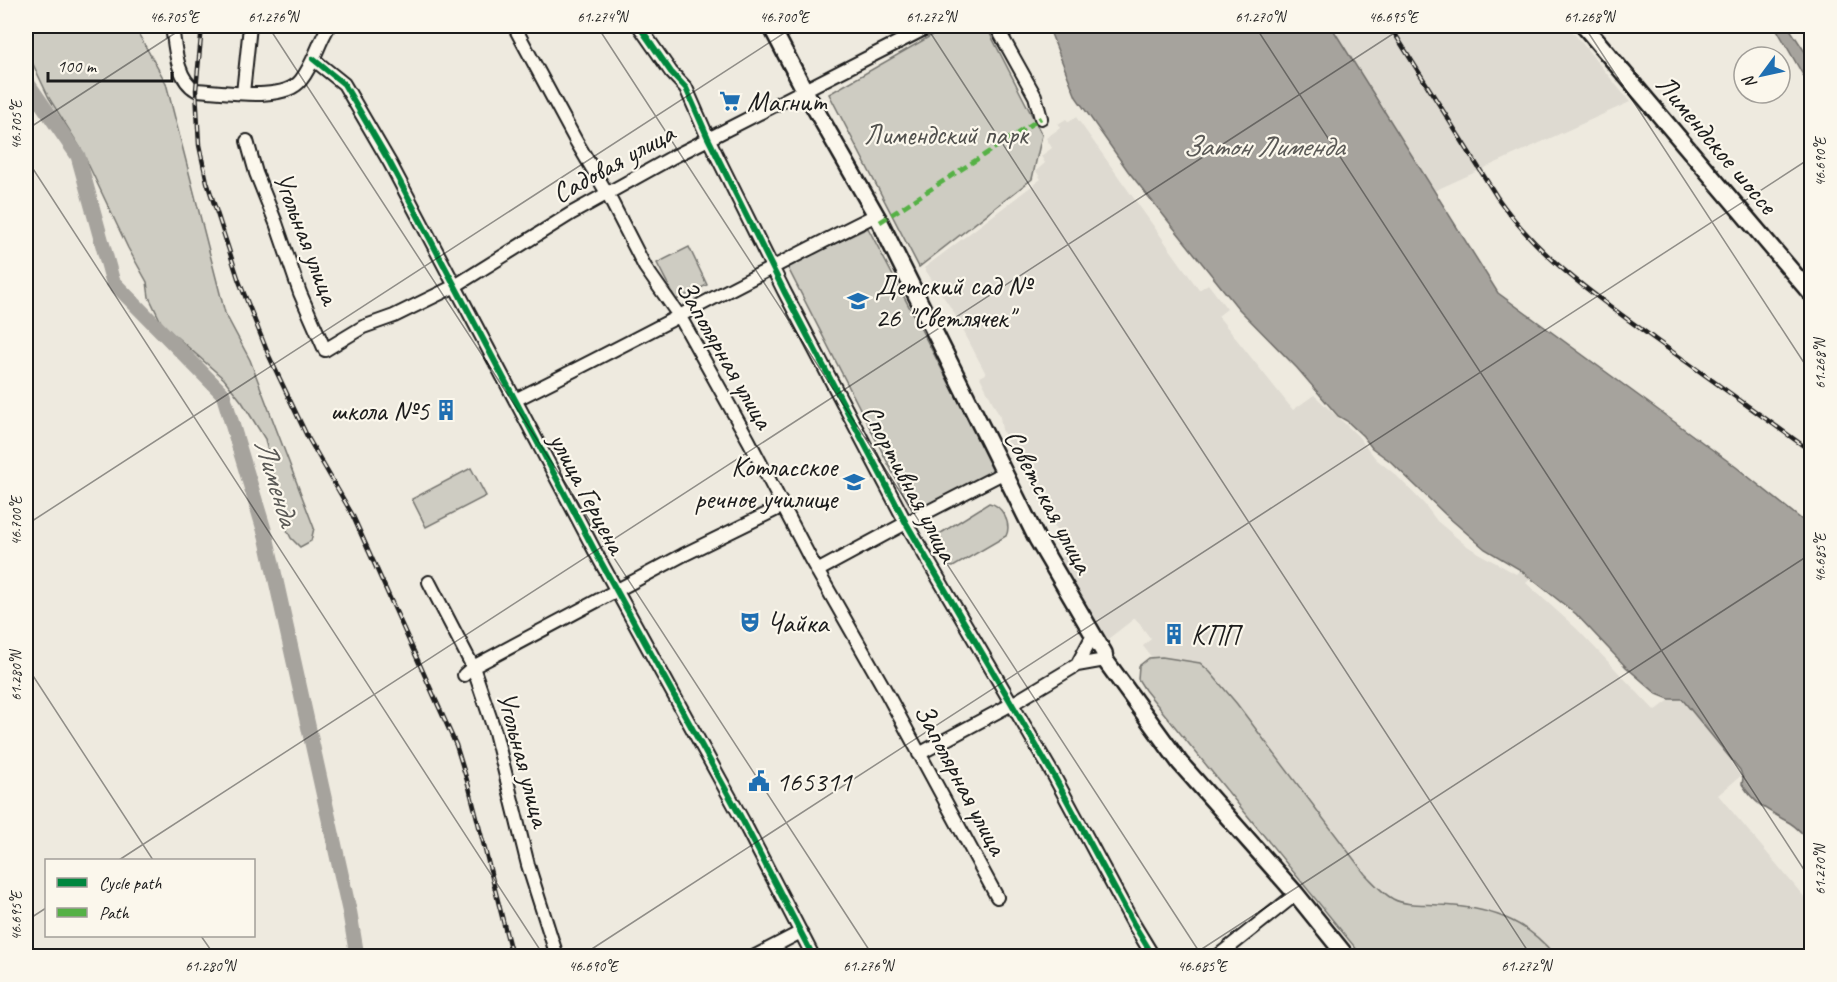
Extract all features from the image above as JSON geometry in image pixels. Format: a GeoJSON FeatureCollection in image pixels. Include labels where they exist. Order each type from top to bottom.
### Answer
{"type":"FeatureCollection","features":[{"type":"Feature","properties":{"kind":"main road","name":"Советская улица"},"geometry":{"type":"LineString","coordinates":[[771,26],[805,91],[876,215],[1003,473],[1037,539],[1104,653],[1105,660],[1180,763],[1296,894],[1346,957]]}},
{"type":"Feature","properties":{"kind":"main road","name":"Лимендское шоссе"},"geometry":{"type":"LineString","coordinates":[[1584,26],[1812,295]]}},
{"type":"Feature","properties":{"kind":"street"},"geometry":{"type":"LineString","coordinates":[[172,26],[179,65],[188,84],[196,90],[243,93],[290,90],[302,79],[328,26]]}},
{"type":"Feature","properties":{"kind":"street"},"geometry":{"type":"LineString","coordinates":[[243,93],[250,26]]}},
{"type":"Feature","properties":{"kind":"street","name":"Заполярная улица"},"geometry":{"type":"LineString","coordinates":[[514,26],[607,193],[645,267],[680,317],[997,897]]}},
{"type":"Feature","properties":{"kind":"street","name":"Спортивная улица"},"geometry":{"type":"LineString","coordinates":[[639,26],[671,72],[686,88],[708,138],[906,523],[1054,776],[1132,923],[1153,957]]}},
{"type":"Feature","properties":{"kind":"street","name":"Садовая улица"},"geometry":{"type":"LineString","coordinates":[[325,350],[363,327],[394,316],[455,286],[607,193],[708,138],[930,26]]}},
{"type":"Feature","properties":{"kind":"street"},"geometry":{"type":"LineString","coordinates":[[996,26],[1035,96],[1041,118]]}},
{"type":"Feature","properties":{"kind":"street","name":"улица Герцена"},"geometry":{"type":"LineString","coordinates":[[313,59],[344,84],[390,164],[617,591],[743,821],[813,957]]}},
{"type":"Feature","properties":{"kind":"street","name":"Угольная улица"},"geometry":{"type":"LineString","coordinates":[[247,141],[256,173],[300,293],[325,350]]}},
{"type":"Feature","properties":{"kind":"street"},"geometry":{"type":"LineString","coordinates":[[515,400],[876,215]]}},
{"type":"Feature","properties":{"kind":"street"},"geometry":{"type":"LineString","coordinates":[[817,571],[1003,473]]}},
{"type":"Feature","properties":{"kind":"street"},"geometry":{"type":"LineString","coordinates":[[468,671],[683,555],[783,506]]}},
{"type":"Feature","properties":{"kind":"street","name":"Угольная улица"},"geometry":{"type":"LineString","coordinates":[[429,582],[495,732],[528,865],[557,957]]}},
{"type":"Feature","properties":{"kind":"street"},"geometry":{"type":"LineString","coordinates":[[1077,665],[1093,635]]}},
{"type":"Feature","properties":{"kind":"street"},"geometry":{"type":"LineString","coordinates":[[920,754],[1012,704],[1077,665],[1105,660]]}},
{"type":"Feature","properties":{"kind":"street"},"geometry":{"type":"LineString","coordinates":[[1218,957],[1296,894]]}},
{"type":"Feature","properties":{"kind":"street"},"geometry":{"type":"LineString","coordinates":[[755,957],[801,932]]}},
{"type":"Feature","properties":{"kind":"shaded area"},"geometry":{"type":"Polygon","coordinates":[[[1317,26],[1568,26],[1630,102],[1434,191],[1317,26]]]}},
{"type":"Feature","properties":{"kind":"shaded area"},"geometry":{"type":"Polygon","coordinates":[[[1076,117],[1199,290],[1208,284],[1227,309],[1218,316],[1293,410],[1314,395],[1357,435],[1376,459],[1397,476],[1437,521],[1478,553],[1516,574],[1537,554],[1547,564],[1526,583],[1577,629],[1655,711],[1684,689],[1749,769],[1718,795],[1811,905],[1811,956],[1381,956],[1143,646],[1151,639],[1135,618],[1108,639],[1058,560],[1075,546],[1064,528],[1057,532],[1002,430],[1000,417],[980,377],[986,374],[953,311],[924,268],[1041,179],[1036,171],[1045,163],[1041,156],[1052,148],[1046,138],[1060,128],[1058,124],[1066,119],[1069,122],[1076,117]]]}},
{"type":"Feature","properties":{"kind":"green space"},"geometry":{"type":"Polygon","coordinates":[[[26,26],[134,26],[166,83],[225,313],[250,360],[314,528],[311,541],[300,547],[291,538],[285,526],[265,439],[242,402],[224,379],[162,324],[149,297],[147,282],[128,248],[80,147],[49,98],[31,60],[26,26]]]}},
{"type":"Feature","properties":{"kind":"green space","name":"Лимендский парк"},"geometry":{"type":"Polygon","coordinates":[[[948,26],[986,26],[1042,135],[1032,179],[919,267],[829,94],[948,26]]]}},
{"type":"Feature","properties":{"kind":"green space"},"geometry":{"type":"Polygon","coordinates":[[[868,228],[995,471],[915,516],[787,266],[868,228]]]}},
{"type":"Feature","properties":{"kind":"green space"},"geometry":{"type":"Polygon","coordinates":[[[689,247],[707,285],[676,300],[657,263],[689,247]]]}},
{"type":"Feature","properties":{"kind":"green space"},"geometry":{"type":"Polygon","coordinates":[[[471,468],[486,496],[426,527],[412,499],[471,468]]]}},
{"type":"Feature","properties":{"kind":"green space"},"geometry":{"type":"Polygon","coordinates":[[[989,503],[998,507],[1005,516],[1008,526],[1006,536],[953,567],[948,566],[934,546],[933,538],[989,503]]]}},
{"type":"Feature","properties":{"kind":"green space"},"geometry":{"type":"Polygon","coordinates":[[[1162,657],[1200,663],[1210,672],[1237,704],[1365,874],[1385,894],[1404,903],[1473,908],[1503,917],[1531,932],[1555,956],[1362,956],[1145,690],[1138,679],[1139,666],[1149,658],[1162,657]]]}},
{"type":"Feature","properties":{"kind":"water","name":"Затон Лименда"},"geometry":{"type":"Polygon","coordinates":[[[1048,26],[1331,26],[1498,293],[1736,467],[1811,527],[1811,843],[1793,825],[1752,798],[1742,784],[1743,778],[1740,770],[1682,699],[1669,699],[1657,694],[1626,667],[1576,614],[1519,569],[1485,549],[1390,461],[1372,448],[1347,421],[1338,416],[1297,368],[1238,308],[1128,171],[1076,97],[1048,26]]]}},
{"type":"Feature","properties":{"kind":"water"},"geometry":{"type":"Polygon","coordinates":[[[1775,26],[1788,26],[1811,61],[1811,89],[1792,56],[1792,45],[1786,45],[1775,26]]]}},
{"type":"Feature","properties":{"kind":"waterway","name":"Лименда"},"geometry":{"type":"LineString","coordinates":[[26,81],[78,156],[113,282],[223,394],[266,536],[350,914],[357,956]]}},
{"type":"Feature","properties":{"kind":"railway"},"geometry":{"type":"LineString","coordinates":[[202,26],[196,90],[199,145],[207,182],[239,281],[269,356],[307,436],[352,514],[456,745],[512,956]]}},
{"type":"Feature","properties":{"kind":"railway"},"geometry":{"type":"LineString","coordinates":[[1390,26],[1497,197],[1550,258],[1591,292],[1812,452]]}},
{"type":"Feature","properties":{"kind":"marked path"},"geometry":{"type":"LineString","coordinates":[[880,222],[1041,118]]}},
{"type":"Feature","properties":{"kind":"cycle path"},"geometry":{"type":"LineString","coordinates":[[639,26],[671,72],[686,88],[708,138],[784,291],[906,523],[1054,776],[1153,956]]}},
{"type":"Feature","properties":{"kind":"cycle path"},"geometry":{"type":"LineString","coordinates":[[313,59],[344,84],[390,163],[597,555],[743,821],[813,956]]}},
{"type":"Feature","properties":{"kind":"place","name":"Магнит"},"geometry":{"type":"Point","coordinates":[730,101]}},
{"type":"Feature","properties":{"kind":"place","name":"Детский сад № 26 \"Светлячек\""},"geometry":{"type":"Point","coordinates":[858,301]}},
{"type":"Feature","properties":{"kind":"place","name":"школа №5"},"geometry":{"type":"Point","coordinates":[446,410]}},
{"type":"Feature","properties":{"kind":"place","name":"Котласское речное училище"},"geometry":{"type":"Point","coordinates":[854,482]}},
{"type":"Feature","properties":{"kind":"place","name":"Чайка"},"geometry":{"type":"Point","coordinates":[750,622]}},
{"type":"Feature","properties":{"kind":"place","name":"КПП"},"geometry":{"type":"Point","coordinates":[1174,634]}},
{"type":"Feature","properties":{"kind":"place","name":"165311"},"geometry":{"type":"Point","coordinates":[759,781]}}]}
